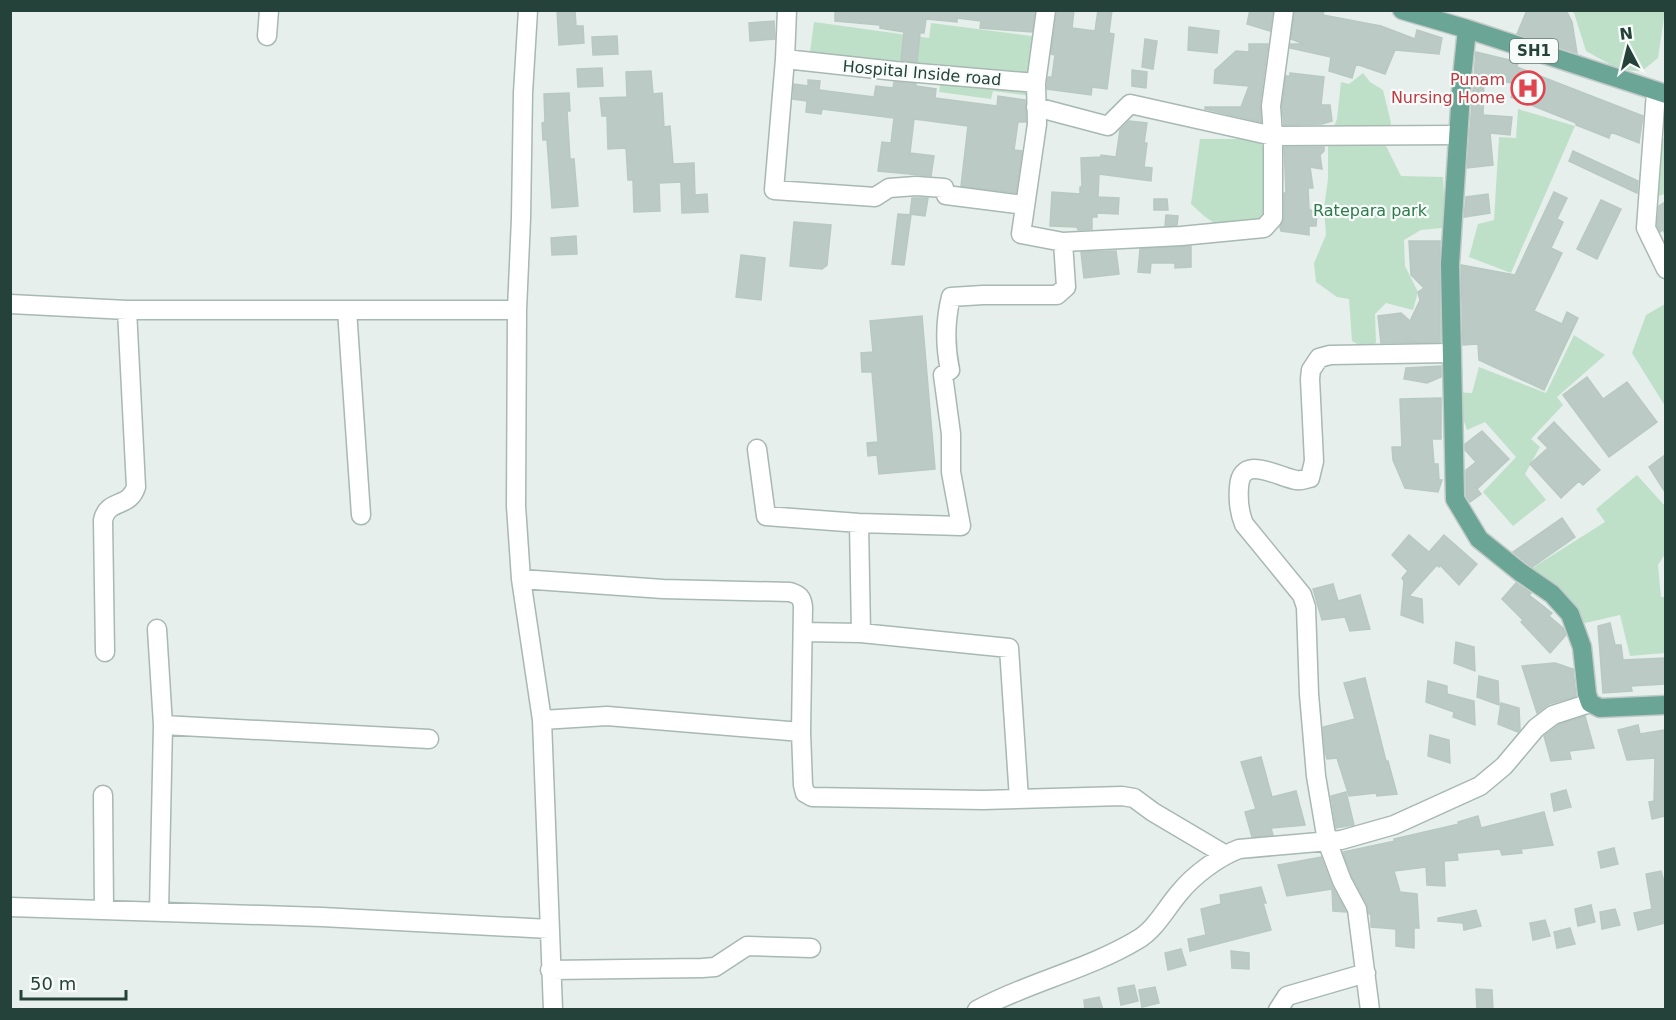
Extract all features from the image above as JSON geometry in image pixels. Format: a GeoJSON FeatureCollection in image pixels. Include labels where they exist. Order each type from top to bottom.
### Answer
{"type":"FeatureCollection","features":[{"type":"Feature","properties":{"kind":"main road","name":"SH1"},"geometry":{"type":"LineString","coordinates":[[1402,10],[1438,15],[1467,29],[1661,93]]}},
{"type":"Feature","properties":{"kind":"main road"},"geometry":{"type":"LineString","coordinates":[[1467,29],[1450,264],[1455,499],[1479,539],[1552,594],[1570,614],[1582,647],[1587,694],[1594,707],[1665,705]]}},
{"type":"Feature","properties":{"kind":"street"},"geometry":{"type":"LineString","coordinates":[[267,36],[269,10]]}},
{"type":"Feature","properties":{"kind":"street"},"geometry":{"type":"LineString","coordinates":[[528,10],[523,93],[517,310],[516,506],[521,579],[542,720],[553,1010]]}},
{"type":"Feature","properties":{"kind":"street"},"geometry":{"type":"LineString","coordinates":[[787,10],[774,190],[875,197],[890,188],[916,186],[944,188],[946,195],[1024,205]]}},
{"type":"Feature","properties":{"kind":"street"},"geometry":{"type":"LineString","coordinates":[[1046,10],[1036,83],[1037,124],[1021,234],[1063,242],[1181,236],[1264,228],[1273,218],[1272,94],[1284,10]]}},
{"type":"Feature","properties":{"kind":"street","name":"Hospital Inside road"},"geometry":{"type":"LineString","coordinates":[[785,59],[1036,83]]}},
{"type":"Feature","properties":{"kind":"street"},"geometry":{"type":"LineString","coordinates":[[1661,93],[1646,228],[1665,269]]}},
{"type":"Feature","properties":{"kind":"street"},"geometry":{"type":"LineString","coordinates":[[1036,107],[1108,126],[1130,104],[1274,136],[1458,135]]}},
{"type":"Feature","properties":{"kind":"street"},"geometry":{"type":"LineString","coordinates":[[757,449],[766,516],[859,523],[961,526],[951,472],[951,434],[943,375],[950,370],[946,351],[947,311],[951,297],[1057,295],[1066,287],[1063,242]]}},
{"type":"Feature","properties":{"kind":"street"},"geometry":{"type":"LineString","coordinates":[[10,304],[127,310],[517,310]]}},
{"type":"Feature","properties":{"kind":"street"},"geometry":{"type":"LineString","coordinates":[[105,652],[103,520],[105,512],[110,507],[133,496],[136,487],[127,310]]}},
{"type":"Feature","properties":{"kind":"street"},"geometry":{"type":"LineString","coordinates":[[347,310],[361,515]]}},
{"type":"Feature","properties":{"kind":"street"},"geometry":{"type":"LineString","coordinates":[[1370,1010],[1357,909],[1342,881],[1328,841],[1316,776],[1309,694],[1306,607],[1302,596],[1244,524],[1239,513],[1239,484],[1241,476],[1246,471],[1255,468],[1298,481],[1310,478],[1314,461],[1310,379],[1311,370],[1319,358],[1330,355],[1451,353]]}},
{"type":"Feature","properties":{"kind":"street"},"geometry":{"type":"LineString","coordinates":[[859,523],[861,633]]}},
{"type":"Feature","properties":{"kind":"street"},"geometry":{"type":"LineString","coordinates":[[521,579],[663,589],[799,594],[802,600],[803,632],[801,732],[803,785],[805,793],[812,797],[1019,799],[1122,796],[1134,798],[1153,812],[1224,854]]}},
{"type":"Feature","properties":{"kind":"street"},"geometry":{"type":"LineString","coordinates":[[157,629],[163,725],[159,911]]}},
{"type":"Feature","properties":{"kind":"street"},"geometry":{"type":"LineString","coordinates":[[803,632],[861,633],[1009,648],[1019,799]]}},
{"type":"Feature","properties":{"kind":"street"},"geometry":{"type":"LineString","coordinates":[[977,1010],[1021,988],[1079,967],[1149,932],[1182,890],[1224,854],[1245,848],[1341,840],[1394,825],[1480,786],[1504,766],[1536,728],[1552,715],[1590,703]]}},
{"type":"Feature","properties":{"kind":"street"},"geometry":{"type":"LineString","coordinates":[[542,720],[608,716],[801,732]]}},
{"type":"Feature","properties":{"kind":"street"},"geometry":{"type":"LineString","coordinates":[[163,725],[429,738]]}},
{"type":"Feature","properties":{"kind":"street"},"geometry":{"type":"LineString","coordinates":[[103,795],[104,909]]}},
{"type":"Feature","properties":{"kind":"street"},"geometry":{"type":"LineString","coordinates":[[10,907],[322,917],[549,929]]}},
{"type":"Feature","properties":{"kind":"street"},"geometry":{"type":"LineString","coordinates":[[550,970],[702,969],[715,967],[747,946],[811,948]]}},
{"type":"Feature","properties":{"kind":"street"},"geometry":{"type":"LineString","coordinates":[[1278,1010],[1287,996],[1366,973]]}},
{"type":"Feature","properties":{"kind":"green space"},"geometry":{"type":"Polygon","coordinates":[[[1571,11],[1665,11],[1658,58],[1642,71],[1620,70],[1586,51],[1574,13],[1571,11]]]}},
{"type":"Feature","properties":{"kind":"green space"},"geometry":{"type":"Polygon","coordinates":[[[814,22],[929,38],[931,23],[1039,37],[1031,96],[993,91],[991,99],[939,92],[940,85],[808,67],[814,22]]]}},
{"type":"Feature","properties":{"kind":"green space","name":"Ratepara park"},"geometry":{"type":"Polygon","coordinates":[[[1363,73],[1370,82],[1383,90],[1391,123],[1386,146],[1401,176],[1443,177],[1445,214],[1442,228],[1421,230],[1404,240],[1405,266],[1418,292],[1413,310],[1386,303],[1375,314],[1376,343],[1364,348],[1352,341],[1349,299],[1337,297],[1316,282],[1314,263],[1326,235],[1324,208],[1328,179],[1328,142],[1337,119],[1341,82],[1349,84],[1363,73]]]}},
{"type":"Feature","properties":{"kind":"green space"},"geometry":{"type":"Polygon","coordinates":[[[1518,109],[1575,126],[1511,273],[1469,257],[1478,224],[1494,220],[1499,137],[1516,138],[1518,109]]]}},
{"type":"Feature","properties":{"kind":"green space"},"geometry":{"type":"Polygon","coordinates":[[[1650,133],[1665,139],[1665,194],[1658,196],[1646,147],[1650,133]]]}},
{"type":"Feature","properties":{"kind":"green space"},"geometry":{"type":"Polygon","coordinates":[[[1200,139],[1264,139],[1272,220],[1247,220],[1220,227],[1191,204],[1200,139]]]}},
{"type":"Feature","properties":{"kind":"green space"},"geometry":{"type":"Polygon","coordinates":[[[1665,304],[1665,406],[1632,353],[1646,315],[1665,304]]]}},
{"type":"Feature","properties":{"kind":"green space"},"geometry":{"type":"Polygon","coordinates":[[[1574,335],[1605,355],[1557,397],[1563,405],[1531,439],[1540,447],[1525,474],[1546,500],[1513,526],[1483,492],[1516,457],[1485,422],[1467,430],[1454,392],[1472,393],[1479,367],[1546,393],[1574,335]]]}},
{"type":"Feature","properties":{"kind":"green space"},"geometry":{"type":"Polygon","coordinates":[[[1637,475],[1665,506],[1665,554],[1658,565],[1661,597],[1665,597],[1665,653],[1630,656],[1620,615],[1585,623],[1557,588],[1529,570],[1605,522],[1596,509],[1637,475]]]}},
{"type":"Feature","properties":{"kind":"building"},"geometry":{"type":"Polygon","coordinates":[[[557,10],[575,10],[576,26],[583,26],[584,43],[559,45],[557,10]]]}},
{"type":"Feature","properties":{"kind":"building"},"geometry":{"type":"Polygon","coordinates":[[[835,10],[1035,10],[1032,32],[980,28],[981,21],[957,18],[957,22],[926,19],[924,33],[920,33],[917,62],[901,60],[904,32],[880,28],[880,25],[835,21],[835,10]]]}},
{"type":"Feature","properties":{"kind":"building"},"geometry":{"type":"Polygon","coordinates":[[[1057,10],[1074,10],[1072,28],[1095,31],[1098,10],[1112,10],[1109,33],[1114,34],[1107,89],[1092,87],[1091,95],[1047,89],[1048,77],[1052,77],[1055,55],[1051,54],[1057,10]]]}},
{"type":"Feature","properties":{"kind":"building"},"geometry":{"type":"Polygon","coordinates":[[[1250,10],[1273,10],[1270,31],[1247,24],[1250,10]]]}},
{"type":"Feature","properties":{"kind":"building"},"geometry":{"type":"Polygon","coordinates":[[[1295,10],[1324,10],[1323,15],[1381,26],[1415,39],[1417,30],[1442,38],[1439,54],[1395,50],[1385,74],[1356,64],[1352,78],[1329,71],[1331,57],[1290,48],[1291,44],[1304,44],[1291,39],[1295,10]]]}},
{"type":"Feature","properties":{"kind":"building"},"geometry":{"type":"Polygon","coordinates":[[[1527,10],[1566,10],[1572,22],[1577,53],[1517,34],[1527,10]]]}},
{"type":"Feature","properties":{"kind":"building"},"geometry":{"type":"Polygon","coordinates":[[[774,21],[775,39],[750,41],[749,23],[774,21]]]}},
{"type":"Feature","properties":{"kind":"building"},"geometry":{"type":"Polygon","coordinates":[[[1189,27],[1219,31],[1217,53],[1188,50],[1189,27]]]}},
{"type":"Feature","properties":{"kind":"building"},"geometry":{"type":"Polygon","coordinates":[[[617,36],[618,54],[593,55],[592,37],[617,36]]]}},
{"type":"Feature","properties":{"kind":"building"},"geometry":{"type":"Polygon","coordinates":[[[1145,39],[1157,41],[1153,69],[1142,67],[1145,39]]]}},
{"type":"Feature","properties":{"kind":"building"},"geometry":{"type":"Polygon","coordinates":[[[1249,44],[1268,44],[1260,104],[1261,122],[1205,109],[1205,107],[1241,107],[1249,86],[1214,83],[1215,70],[1236,51],[1249,52],[1249,44]]]}},
{"type":"Feature","properties":{"kind":"building"},"geometry":{"type":"Polygon","coordinates":[[[1476,52],[1518,62],[1517,67],[1643,116],[1639,143],[1611,132],[1609,138],[1576,125],[1576,123],[1511,97],[1516,84],[1484,77],[1483,115],[1512,117],[1510,135],[1490,133],[1493,165],[1467,168],[1476,52]]]}},
{"type":"Feature","properties":{"kind":"building"},"geometry":{"type":"Polygon","coordinates":[[[602,68],[603,86],[578,87],[577,69],[602,68]]]}},
{"type":"Feature","properties":{"kind":"building"},"geometry":{"type":"Polygon","coordinates":[[[1132,70],[1147,72],[1146,88],[1132,86],[1132,70]]]}},
{"type":"Feature","properties":{"kind":"building"},"geometry":{"type":"Polygon","coordinates":[[[651,71],[653,94],[662,93],[664,127],[670,126],[673,164],[694,163],[695,195],[707,194],[708,212],[682,213],[681,182],[659,183],[660,211],[634,212],[633,180],[628,180],[626,148],[608,149],[607,116],[602,116],[600,98],[627,97],[626,72],[651,71]]]}},
{"type":"Feature","properties":{"kind":"building"},"geometry":{"type":"Polygon","coordinates":[[[1290,73],[1324,77],[1321,105],[1330,105],[1332,121],[1322,124],[1284,125],[1282,106],[1286,76],[1290,76],[1290,73]]]}},
{"type":"Feature","properties":{"kind":"building"},"geometry":{"type":"Polygon","coordinates":[[[808,80],[820,81],[819,90],[874,97],[876,86],[893,88],[894,82],[936,89],[935,98],[997,106],[998,96],[1025,100],[1026,122],[1018,122],[1014,150],[1022,151],[1016,193],[961,186],[968,126],[914,119],[910,153],[934,156],[931,176],[878,171],[882,142],[891,143],[894,118],[822,109],[821,114],[806,112],[807,101],[793,99],[794,84],[808,86],[808,80]]]}},
{"type":"Feature","properties":{"kind":"building"},"geometry":{"type":"Polygon","coordinates":[[[569,93],[570,111],[567,111],[570,159],[574,159],[578,206],[552,208],[547,140],[543,140],[544,94],[569,93]]]}},
{"type":"Feature","properties":{"kind":"building"},"geometry":{"type":"Polygon","coordinates":[[[1129,121],[1147,123],[1144,167],[1152,168],[1151,181],[1099,174],[1098,197],[1119,198],[1118,214],[1097,213],[1097,217],[1092,217],[1092,229],[1078,230],[1077,227],[1050,226],[1052,192],[1080,194],[1080,187],[1082,187],[1081,158],[1101,157],[1101,155],[1116,157],[1120,130],[1129,121]]]}},
{"type":"Feature","properties":{"kind":"building"},"geometry":{"type":"Polygon","coordinates":[[[1284,147],[1324,147],[1320,155],[1322,169],[1310,167],[1313,188],[1308,188],[1309,209],[1317,214],[1316,226],[1309,226],[1309,235],[1281,231],[1280,227],[1284,218],[1284,193],[1286,193],[1284,147]]]}},
{"type":"Feature","properties":{"kind":"building"},"geometry":{"type":"Polygon","coordinates":[[[1573,151],[1638,181],[1637,193],[1569,161],[1573,151]]]}},
{"type":"Feature","properties":{"kind":"building"},"geometry":{"type":"Polygon","coordinates":[[[1554,192],[1567,198],[1557,219],[1563,222],[1551,248],[1562,253],[1534,311],[1562,324],[1567,312],[1578,318],[1544,390],[1479,360],[1478,344],[1463,345],[1461,265],[1515,275],[1554,192]]]}},
{"type":"Feature","properties":{"kind":"building"},"geometry":{"type":"Polygon","coordinates":[[[1488,194],[1490,213],[1464,217],[1466,197],[1488,194]]]}},
{"type":"Feature","properties":{"kind":"building"},"geometry":{"type":"Polygon","coordinates":[[[912,198],[928,198],[925,216],[910,214],[912,198]]]}},
{"type":"Feature","properties":{"kind":"building"},"geometry":{"type":"Polygon","coordinates":[[[1154,199],[1167,199],[1168,210],[1154,210],[1154,199]]]}},
{"type":"Feature","properties":{"kind":"building"},"geometry":{"type":"Polygon","coordinates":[[[1601,200],[1621,209],[1597,259],[1577,249],[1601,200]]]}},
{"type":"Feature","properties":{"kind":"building"},"geometry":{"type":"Polygon","coordinates":[[[1665,202],[1665,234],[1663,230],[1660,232],[1657,226],[1659,206],[1665,202]]]}},
{"type":"Feature","properties":{"kind":"building"},"geometry":{"type":"Polygon","coordinates":[[[898,214],[911,215],[904,265],[892,264],[898,214]]]}},
{"type":"Feature","properties":{"kind":"building"},"geometry":{"type":"Polygon","coordinates":[[[1166,215],[1178,216],[1177,225],[1165,226],[1166,215]]]}},
{"type":"Feature","properties":{"kind":"building"},"geometry":{"type":"Polygon","coordinates":[[[794,222],[831,225],[827,265],[822,269],[790,266],[794,222]]]}},
{"type":"Feature","properties":{"kind":"building"},"geometry":{"type":"Polygon","coordinates":[[[576,236],[577,254],[552,255],[551,238],[576,236]]]}},
{"type":"Feature","properties":{"kind":"building"},"geometry":{"type":"Polygon","coordinates":[[[1409,241],[1440,241],[1440,342],[1381,343],[1378,316],[1401,313],[1410,321],[1420,300],[1418,292],[1424,288],[1411,275],[1409,241]]]}},
{"type":"Feature","properties":{"kind":"building"},"geometry":{"type":"Polygon","coordinates":[[[1191,246],[1191,267],[1175,268],[1175,263],[1151,263],[1150,273],[1138,272],[1140,249],[1191,246]]]}},
{"type":"Feature","properties":{"kind":"building"},"geometry":{"type":"Polygon","coordinates":[[[1116,251],[1119,274],[1084,278],[1081,252],[1116,251]]]}},
{"type":"Feature","properties":{"kind":"building"},"geometry":{"type":"Polygon","coordinates":[[[741,255],[765,258],[761,300],[736,297],[741,255]]]}},
{"type":"Feature","properties":{"kind":"building"},"geometry":{"type":"Polygon","coordinates":[[[922,316],[935,469],[879,474],[877,455],[868,456],[867,443],[878,442],[872,372],[862,372],[861,353],[873,352],[870,321],[922,316]]]}},
{"type":"Feature","properties":{"kind":"building"},"geometry":{"type":"Polygon","coordinates":[[[1441,366],[1441,377],[1427,383],[1404,379],[1406,368],[1441,366]]]}},
{"type":"Feature","properties":{"kind":"building"},"geometry":{"type":"Polygon","coordinates":[[[1587,377],[1603,399],[1627,382],[1657,422],[1609,457],[1563,395],[1587,377]]]}},
{"type":"Feature","properties":{"kind":"building"},"geometry":{"type":"Polygon","coordinates":[[[1441,398],[1441,439],[1432,439],[1434,464],[1438,464],[1439,480],[1442,480],[1438,492],[1405,488],[1393,460],[1392,447],[1402,447],[1400,399],[1441,398]]]}},
{"type":"Feature","properties":{"kind":"building"},"geometry":{"type":"Polygon","coordinates":[[[1554,422],[1600,470],[1583,485],[1579,481],[1561,498],[1530,464],[1548,448],[1538,438],[1554,422]]]}},
{"type":"Feature","properties":{"kind":"building"},"geometry":{"type":"Polygon","coordinates":[[[1482,431],[1509,459],[1477,489],[1481,494],[1470,502],[1466,496],[1466,470],[1476,462],[1465,450],[1465,444],[1482,431]]]}},
{"type":"Feature","properties":{"kind":"building"},"geometry":{"type":"Polygon","coordinates":[[[1665,455],[1665,492],[1649,467],[1665,455]]]}},
{"type":"Feature","properties":{"kind":"building"},"geometry":{"type":"Polygon","coordinates":[[[1562,518],[1575,537],[1532,567],[1513,552],[1562,518]]]}},
{"type":"Feature","properties":{"kind":"building"},"geometry":{"type":"Polygon","coordinates":[[[1409,535],[1429,552],[1444,535],[1477,564],[1459,585],[1440,565],[1439,567],[1437,565],[1409,596],[1422,599],[1423,623],[1401,615],[1404,581],[1402,578],[1408,571],[1392,555],[1409,535]]]}},
{"type":"Feature","properties":{"kind":"building"},"geometry":{"type":"Polygon","coordinates":[[[1516,583],[1531,593],[1529,595],[1552,613],[1549,616],[1563,628],[1566,635],[1550,653],[1502,599],[1516,583]]]}},
{"type":"Feature","properties":{"kind":"building"},"geometry":{"type":"Polygon","coordinates":[[[1333,584],[1338,601],[1360,595],[1370,629],[1350,631],[1345,617],[1322,620],[1313,589],[1333,584]]]}},
{"type":"Feature","properties":{"kind":"building"},"geometry":{"type":"Polygon","coordinates":[[[1610,623],[1615,645],[1621,645],[1623,660],[1665,658],[1665,684],[1631,686],[1632,691],[1603,693],[1598,626],[1610,623]]]}},
{"type":"Feature","properties":{"kind":"building"},"geometry":{"type":"Polygon","coordinates":[[[1456,642],[1474,647],[1475,671],[1454,663],[1456,642]]]}},
{"type":"Feature","properties":{"kind":"building"},"geometry":{"type":"Polygon","coordinates":[[[1555,663],[1573,669],[1576,696],[1549,704],[1537,713],[1522,666],[1555,663]]]}},
{"type":"Feature","properties":{"kind":"building"},"geometry":{"type":"Polygon","coordinates":[[[1479,676],[1498,681],[1499,705],[1477,697],[1479,676]]]}},
{"type":"Feature","properties":{"kind":"building"},"geometry":{"type":"Polygon","coordinates":[[[1365,678],[1386,761],[1388,761],[1397,794],[1377,796],[1376,793],[1349,796],[1337,758],[1327,759],[1325,752],[1323,727],[1355,719],[1344,683],[1365,678]]]}},
{"type":"Feature","properties":{"kind":"building"},"geometry":{"type":"Polygon","coordinates":[[[1428,681],[1447,686],[1447,694],[1474,701],[1475,725],[1453,717],[1454,712],[1426,702],[1428,681]]]}},
{"type":"Feature","properties":{"kind":"building"},"geometry":{"type":"Polygon","coordinates":[[[1501,703],[1519,708],[1520,729],[1518,732],[1498,724],[1501,703]]]}},
{"type":"Feature","properties":{"kind":"building"},"geometry":{"type":"Polygon","coordinates":[[[1585,716],[1594,748],[1569,751],[1571,759],[1551,761],[1544,736],[1558,725],[1585,716]]]}},
{"type":"Feature","properties":{"kind":"building"},"geometry":{"type":"Polygon","coordinates":[[[1638,725],[1640,734],[1665,730],[1665,816],[1652,819],[1649,802],[1654,801],[1655,758],[1627,760],[1618,730],[1638,725]]]}},
{"type":"Feature","properties":{"kind":"building"},"geometry":{"type":"Polygon","coordinates":[[[1430,735],[1449,740],[1450,763],[1428,756],[1430,735]]]}},
{"type":"Feature","properties":{"kind":"building"},"geometry":{"type":"Polygon","coordinates":[[[1261,757],[1272,797],[1296,791],[1305,825],[1271,828],[1273,835],[1252,837],[1245,812],[1256,809],[1241,762],[1261,757]]]}},
{"type":"Feature","properties":{"kind":"building"},"geometry":{"type":"Polygon","coordinates":[[[1566,790],[1571,807],[1554,811],[1551,794],[1566,790]]]}},
{"type":"Feature","properties":{"kind":"building"},"geometry":{"type":"Polygon","coordinates":[[[1346,792],[1354,825],[1336,828],[1331,796],[1346,792]]]}},
{"type":"Feature","properties":{"kind":"building"},"geometry":{"type":"Polygon","coordinates":[[[1544,812],[1553,845],[1521,849],[1522,853],[1502,855],[1500,849],[1457,853],[1458,860],[1444,861],[1445,886],[1427,885],[1426,867],[1394,871],[1400,892],[1417,894],[1419,928],[1414,928],[1414,948],[1396,946],[1396,929],[1371,927],[1371,914],[1369,914],[1367,904],[1352,876],[1343,852],[1459,824],[1458,822],[1478,816],[1481,828],[1544,812]]]}},
{"type":"Feature","properties":{"kind":"building"},"geometry":{"type":"Polygon","coordinates":[[[1614,848],[1618,864],[1601,868],[1598,852],[1614,848]]]}},
{"type":"Feature","properties":{"kind":"building"},"geometry":{"type":"Polygon","coordinates":[[[1321,857],[1332,886],[1346,912],[1333,911],[1332,889],[1287,896],[1278,865],[1321,857]]]}},
{"type":"Feature","properties":{"kind":"building"},"geometry":{"type":"Polygon","coordinates":[[[1661,871],[1665,885],[1665,923],[1638,930],[1634,913],[1652,909],[1646,874],[1661,871]]]}},
{"type":"Feature","properties":{"kind":"building"},"geometry":{"type":"Polygon","coordinates":[[[1261,887],[1271,930],[1190,951],[1188,939],[1206,935],[1201,909],[1221,904],[1220,895],[1261,887]]]}},
{"type":"Feature","properties":{"kind":"building"},"geometry":{"type":"Polygon","coordinates":[[[1591,905],[1595,922],[1578,926],[1575,909],[1591,905]]]}},
{"type":"Feature","properties":{"kind":"building"},"geometry":{"type":"Polygon","coordinates":[[[1615,909],[1620,925],[1602,929],[1600,912],[1615,909]]]}},
{"type":"Feature","properties":{"kind":"building"},"geometry":{"type":"Polygon","coordinates":[[[1476,910],[1481,926],[1464,930],[1463,923],[1438,921],[1438,918],[1476,910]]]}},
{"type":"Feature","properties":{"kind":"building"},"geometry":{"type":"Polygon","coordinates":[[[1545,920],[1550,936],[1533,940],[1530,923],[1545,920]]]}},
{"type":"Feature","properties":{"kind":"building"},"geometry":{"type":"Polygon","coordinates":[[[1570,928],[1575,944],[1557,948],[1554,932],[1570,928]]]}},
{"type":"Feature","properties":{"kind":"building"},"geometry":{"type":"Polygon","coordinates":[[[1181,949],[1186,965],[1168,970],[1165,953],[1181,949]]]}},
{"type":"Feature","properties":{"kind":"building"},"geometry":{"type":"Polygon","coordinates":[[[1231,951],[1249,953],[1249,969],[1232,968],[1231,951]]]}},
{"type":"Feature","properties":{"kind":"building"},"geometry":{"type":"Polygon","coordinates":[[[1134,985],[1138,1001],[1121,1005],[1118,988],[1134,985]]]}},
{"type":"Feature","properties":{"kind":"building"},"geometry":{"type":"Polygon","coordinates":[[[1155,987],[1159,1003],[1142,1007],[1139,990],[1155,987]]]}},
{"type":"Feature","properties":{"kind":"building"},"geometry":{"type":"Polygon","coordinates":[[[1476,989],[1492,990],[1493,1010],[1477,1010],[1476,989]]]}},
{"type":"Feature","properties":{"kind":"building"},"geometry":{"type":"Polygon","coordinates":[[[1099,997],[1103,1010],[1085,1010],[1084,1000],[1099,997]]]}},
{"type":"Feature","properties":{"kind":"place","name":"Punam Nursing Home"},"geometry":{"type":"Point","coordinates":[1528,88]}}]}
